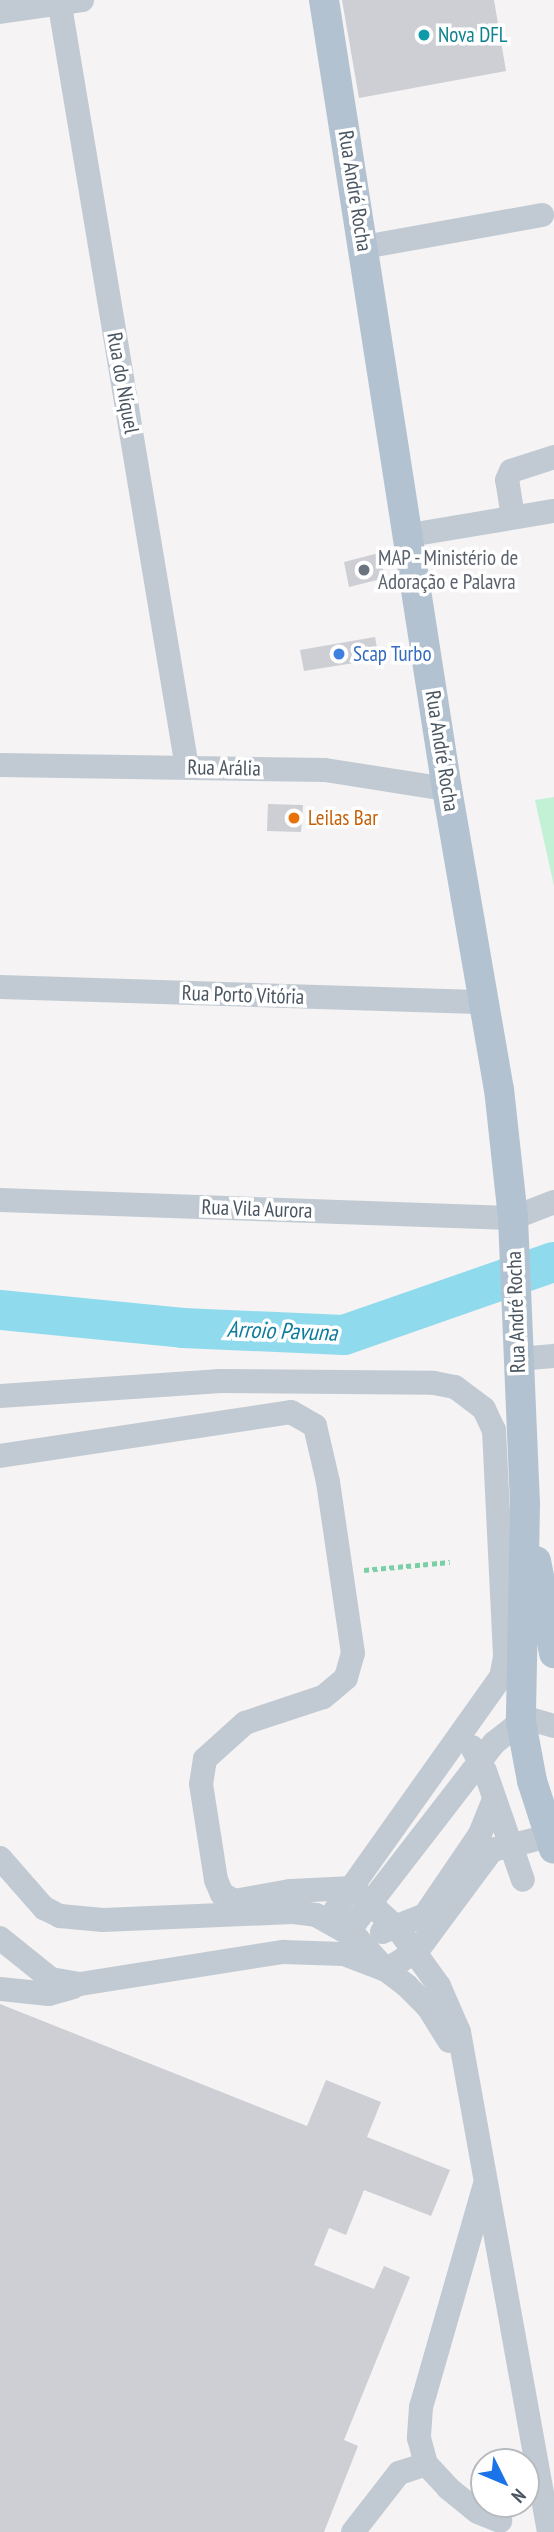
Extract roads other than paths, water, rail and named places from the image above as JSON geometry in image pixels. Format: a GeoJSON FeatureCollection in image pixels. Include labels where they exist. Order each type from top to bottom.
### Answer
{"type":"FeatureCollection","features":[{"type":"Feature","properties":{"kind":"main road","name":"Rua André Rocha"},"geometry":{"type":"LineString","coordinates":[[324,0],[410,535],[447,789],[486,1002],[513,1223],[525,1505],[521,1723],[552,1841]]}},
{"type":"Feature","properties":{"kind":"main road","name":"Rua André Rocha"},"geometry":{"type":"LineString","coordinates":[[525,1505],[554,1653]]}},
{"type":"Feature","properties":{"kind":"street"},"geometry":{"type":"LineString","coordinates":[[0,12],[67,1]]}},
{"type":"Feature","properties":{"kind":"street","name":"Rua do Níquel"},"geometry":{"type":"LineString","coordinates":[[67,1],[187,766]]}},
{"type":"Feature","properties":{"kind":"street"},"geometry":{"type":"LineString","coordinates":[[364,247],[542,215]]}},
{"type":"Feature","properties":{"kind":"street"},"geometry":{"type":"LineString","coordinates":[[513,517],[507,480],[511,471],[554,457]]}},
{"type":"Feature","properties":{"kind":"street"},"geometry":{"type":"LineString","coordinates":[[410,535],[554,512]]}},
{"type":"Feature","properties":{"kind":"street","name":"Rua Arália"},"geometry":{"type":"LineString","coordinates":[[0,765],[325,770],[447,789]]}},
{"type":"Feature","properties":{"kind":"street","name":"Rua Porto Vitória"},"geometry":{"type":"LineString","coordinates":[[0,987],[486,1002]]}},
{"type":"Feature","properties":{"kind":"street","name":"Rua Vila Aurora"},"geometry":{"type":"LineString","coordinates":[[0,1200],[513,1223]]}},
{"type":"Feature","properties":{"kind":"street"},"geometry":{"type":"LineString","coordinates":[[513,1223],[554,1202]]}},
{"type":"Feature","properties":{"kind":"street"},"geometry":{"type":"LineString","coordinates":[[518,1359],[554,1356]]}},
{"type":"Feature","properties":{"kind":"street"},"geometry":{"type":"LineString","coordinates":[[0,1396],[220,1381],[434,1383],[455,1387],[472,1397],[484,1409],[494,1430],[505,1657],[501,1677],[353,1888],[339,1925]]}},
{"type":"Feature","properties":{"kind":"street"},"geometry":{"type":"LineString","coordinates":[[0,1457],[291,1412],[315,1426],[342,1572],[353,1653],[346,1678],[323,1697],[245,1723],[205,1759],[201,1784],[216,1880],[222,1894],[234,1901],[291,1891],[353,1888],[398,1928],[417,1951],[439,1986],[459,2032],[487,2178],[529,2448]]}},
{"type":"Feature","properties":{"kind":"street"},"geometry":{"type":"LineString","coordinates":[[283,1952],[339,1925],[373,1904],[486,1751],[521,1723],[533,1720],[554,1726]]}},
{"type":"Feature","properties":{"kind":"street"},"geometry":{"type":"LineString","coordinates":[[471,1723],[486,1751],[494,1800],[513,1867]]}},
{"type":"Feature","properties":{"kind":"street"},"geometry":{"type":"LineString","coordinates":[[0,1858],[44,1908],[60,1916],[103,1920],[206,1918],[293,1912],[339,1925],[398,1928],[425,1915],[480,1834],[494,1800]]}},
{"type":"Feature","properties":{"kind":"street"},"geometry":{"type":"LineString","coordinates":[[513,1867],[552,1841]]}},
{"type":"Feature","properties":{"kind":"street"},"geometry":{"type":"LineString","coordinates":[[0,1989],[49,1994],[80,1984],[283,1952],[327,1951],[386,1970],[417,1951],[475,1868],[492,1850],[513,1867]]}},
{"type":"Feature","properties":{"kind":"street"},"geometry":{"type":"LineString","coordinates":[[206,1918],[216,1880]]}},
{"type":"Feature","properties":{"kind":"street"},"geometry":{"type":"LineString","coordinates":[[339,1925],[428,2007],[468,2080]]}},
{"type":"Feature","properties":{"kind":"street"},"geometry":{"type":"LineString","coordinates":[[0,1938],[51,1979],[80,1984]]}},
{"type":"Feature","properties":{"kind":"street"},"geometry":{"type":"LineString","coordinates":[[487,2178],[421,2407],[419,2438],[426,2464],[478,2512],[502,2519]]}},
{"type":"Feature","properties":{"kind":"street"},"geometry":{"type":"LineString","coordinates":[[353,2532],[399,2473],[426,2464]]}},
{"type":"Feature","properties":{"kind":"street"},"geometry":{"type":"LineString","coordinates":[[540,2498],[549,2532]]}},
{"type":"Feature","properties":{"kind":"waterway","name":"Arroio Pavuna"},"geometry":{"type":"LineString","coordinates":[[0,1310],[183,1328],[344,1335],[554,1262]]}},
{"type":"Feature","properties":{"kind":"place","name":"Nova DFL"},"geometry":{"type":"Point","coordinates":[424,35]}},
{"type":"Feature","properties":{"kind":"place","name":"MAP - Ministério de Adoração e Palavra"},"geometry":{"type":"Point","coordinates":[364,570]}},
{"type":"Feature","properties":{"kind":"place","name":"Scap Turbo"},"geometry":{"type":"Point","coordinates":[339,654]}},
{"type":"Feature","properties":{"kind":"place","name":"Leilas Bar"},"geometry":{"type":"Point","coordinates":[294,818]}}]}
